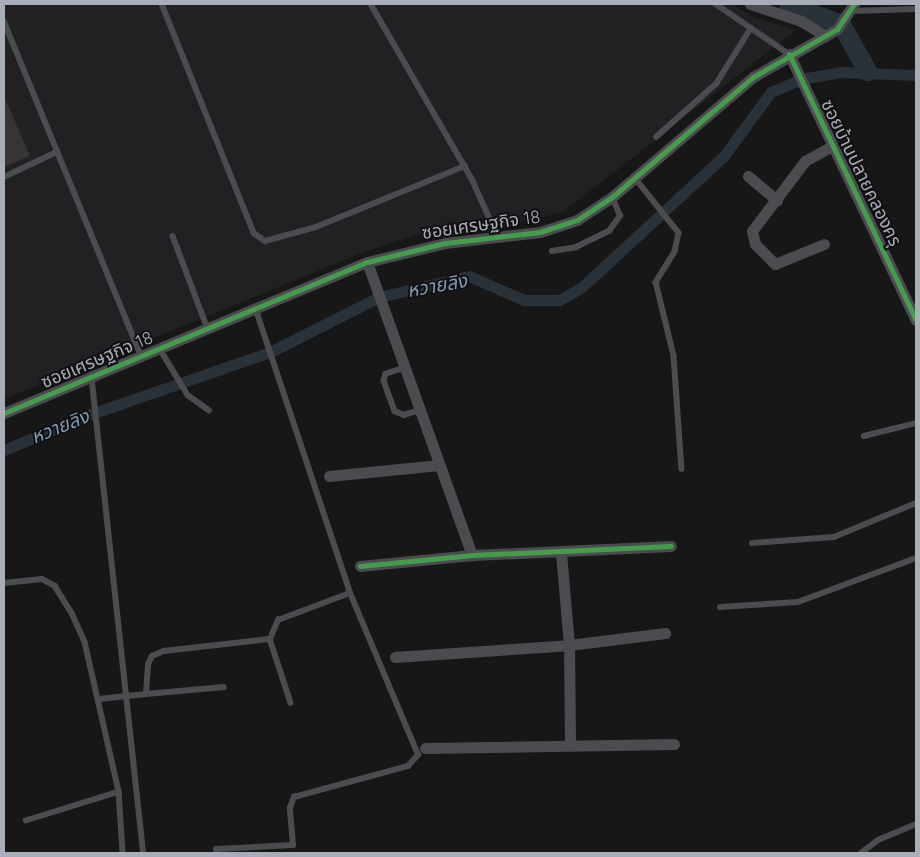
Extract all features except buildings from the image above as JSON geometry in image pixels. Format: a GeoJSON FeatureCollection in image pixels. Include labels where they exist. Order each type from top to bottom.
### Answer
{"type":"FeatureCollection","features":[{"type":"Feature","properties":{"kind":"street"},"geometry":{"type":"LineString","coordinates":[[750,4],[801,21],[826,36]]}},
{"type":"Feature","properties":{"kind":"street","name":"ซอยเศรษฐกิจ 18"},"geometry":{"type":"LineString","coordinates":[[4,413],[256,310],[367,262],[415,248],[499,238],[577,220],[612,197],[753,77],[789,54],[826,36],[853,8]]}},
{"type":"Feature","properties":{"kind":"street","name":"ซอยบ้านปลายคลองครุ"},"geometry":{"type":"LineString","coordinates":[[789,54],[916,320]]}},
{"type":"Feature","properties":{"kind":"street"},"geometry":{"type":"LineString","coordinates":[[824,244],[783,264],[766,258],[754,244],[752,231],[805,161],[832,146]]}},
{"type":"Feature","properties":{"kind":"street"},"geometry":{"type":"LineString","coordinates":[[748,176],[777,200]]}},
{"type":"Feature","properties":{"kind":"street"},"geometry":{"type":"LineString","coordinates":[[367,262],[472,555]]}},
{"type":"Feature","properties":{"kind":"street"},"geometry":{"type":"LineString","coordinates":[[329,476],[439,465]]}},
{"type":"Feature","properties":{"kind":"street"},"geometry":{"type":"LineString","coordinates":[[360,566],[472,555],[561,553],[671,546]]}},
{"type":"Feature","properties":{"kind":"street"},"geometry":{"type":"LineString","coordinates":[[561,553],[569,645],[570,745]]}},
{"type":"Feature","properties":{"kind":"street"},"geometry":{"type":"LineString","coordinates":[[395,657],[569,645],[665,633]]}},
{"type":"Feature","properties":{"kind":"street"},"geometry":{"type":"LineString","coordinates":[[425,748],[674,744]]}},
{"type":"Feature","properties":{"kind":"lane"},"geometry":{"type":"LineString","coordinates":[[162,4],[254,233],[265,241],[316,226],[464,166]]}},
{"type":"Feature","properties":{"kind":"lane"},"geometry":{"type":"LineString","coordinates":[[371,4],[464,166],[499,238]]}},
{"type":"Feature","properties":{"kind":"lane"},"geometry":{"type":"LineString","coordinates":[[716,4],[789,54]]}},
{"type":"Feature","properties":{"kind":"lane"},"geometry":{"type":"LineString","coordinates":[[853,8],[916,9]]}},
{"type":"Feature","properties":{"kind":"lane"},"geometry":{"type":"LineString","coordinates":[[4,21],[6,31],[142,357]]}},
{"type":"Feature","properties":{"kind":"lane"},"geometry":{"type":"LineString","coordinates":[[656,137],[716,84],[751,28]]}},
{"type":"Feature","properties":{"kind":"lane"},"geometry":{"type":"LineString","coordinates":[[4,177],[57,152]]}},
{"type":"Feature","properties":{"kind":"lane"},"geometry":{"type":"LineString","coordinates":[[635,178],[678,229],[675,252],[656,282],[674,356],[682,470]]}},
{"type":"Feature","properties":{"kind":"lane"},"geometry":{"type":"LineString","coordinates":[[552,251],[576,247],[609,231],[620,216],[612,197]]}},
{"type":"Feature","properties":{"kind":"lane"},"geometry":{"type":"LineString","coordinates":[[173,236],[208,328]]}},
{"type":"Feature","properties":{"kind":"lane"},"geometry":{"type":"LineString","coordinates":[[216,849],[293,845],[290,808],[294,797],[408,766],[418,755],[350,593],[256,310]]}},
{"type":"Feature","properties":{"kind":"lane"},"geometry":{"type":"LineString","coordinates":[[160,349],[174,375],[188,395],[209,410]]}},
{"type":"Feature","properties":{"kind":"lane"},"geometry":{"type":"LineString","coordinates":[[405,368],[386,374],[384,381],[395,411],[404,415],[420,410]]}},
{"type":"Feature","properties":{"kind":"lane"},"geometry":{"type":"LineString","coordinates":[[92,378],[125,695],[144,853]]}},
{"type":"Feature","properties":{"kind":"lane"},"geometry":{"type":"LineString","coordinates":[[864,436],[916,423]]}},
{"type":"Feature","properties":{"kind":"lane"},"geometry":{"type":"LineString","coordinates":[[752,543],[834,537],[916,504]]}},
{"type":"Feature","properties":{"kind":"lane"},"geometry":{"type":"LineString","coordinates":[[720,607],[798,602],[916,558]]}},
{"type":"Feature","properties":{"kind":"lane"},"geometry":{"type":"LineString","coordinates":[[4,583],[24,577],[55,586],[84,642],[99,699],[118,792],[123,853]]}},
{"type":"Feature","properties":{"kind":"lane"},"geometry":{"type":"LineString","coordinates":[[291,703],[270,640],[278,620],[350,593]]}},
{"type":"Feature","properties":{"kind":"lane"},"geometry":{"type":"LineString","coordinates":[[146,694],[152,656],[270,640]]}},
{"type":"Feature","properties":{"kind":"lane"},"geometry":{"type":"LineString","coordinates":[[99,699],[224,687]]}},
{"type":"Feature","properties":{"kind":"lane"},"geometry":{"type":"LineString","coordinates":[[26,821],[118,792]]}},
{"type":"Feature","properties":{"kind":"lane"},"geometry":{"type":"LineString","coordinates":[[861,853],[878,840],[916,824]]}},
{"type":"Feature","properties":{"kind":"shaded area"},"geometry":{"type":"Polygon","coordinates":[[[4,4],[733,4],[753,17],[796,30],[563,212],[526,221],[422,233],[372,249],[4,399],[4,4]]]}},
{"type":"Feature","properties":{"kind":"waterway"},"geometry":{"type":"LineString","coordinates":[[788,4],[841,24],[867,71]]}},
{"type":"Feature","properties":{"kind":"waterway","name":"หวายลิง"},"geometry":{"type":"LineString","coordinates":[[4,450],[91,414],[270,352],[379,297],[469,276],[524,300],[559,300],[582,287],[723,157],[771,92],[801,79],[840,72],[916,75]]}},
{"type":"Feature","properties":{"kind":"cycle path"},"geometry":{"type":"LineString","coordinates":[[4,413],[367,262],[445,243],[540,232],[577,220],[612,197],[753,77],[837,29],[854,4]]}},
{"type":"Feature","properties":{"kind":"cycle path"},"geometry":{"type":"LineString","coordinates":[[789,54],[916,320]]}},
{"type":"Feature","properties":{"kind":"cycle path"},"geometry":{"type":"LineString","coordinates":[[360,566],[472,555],[671,546]]}}]}
